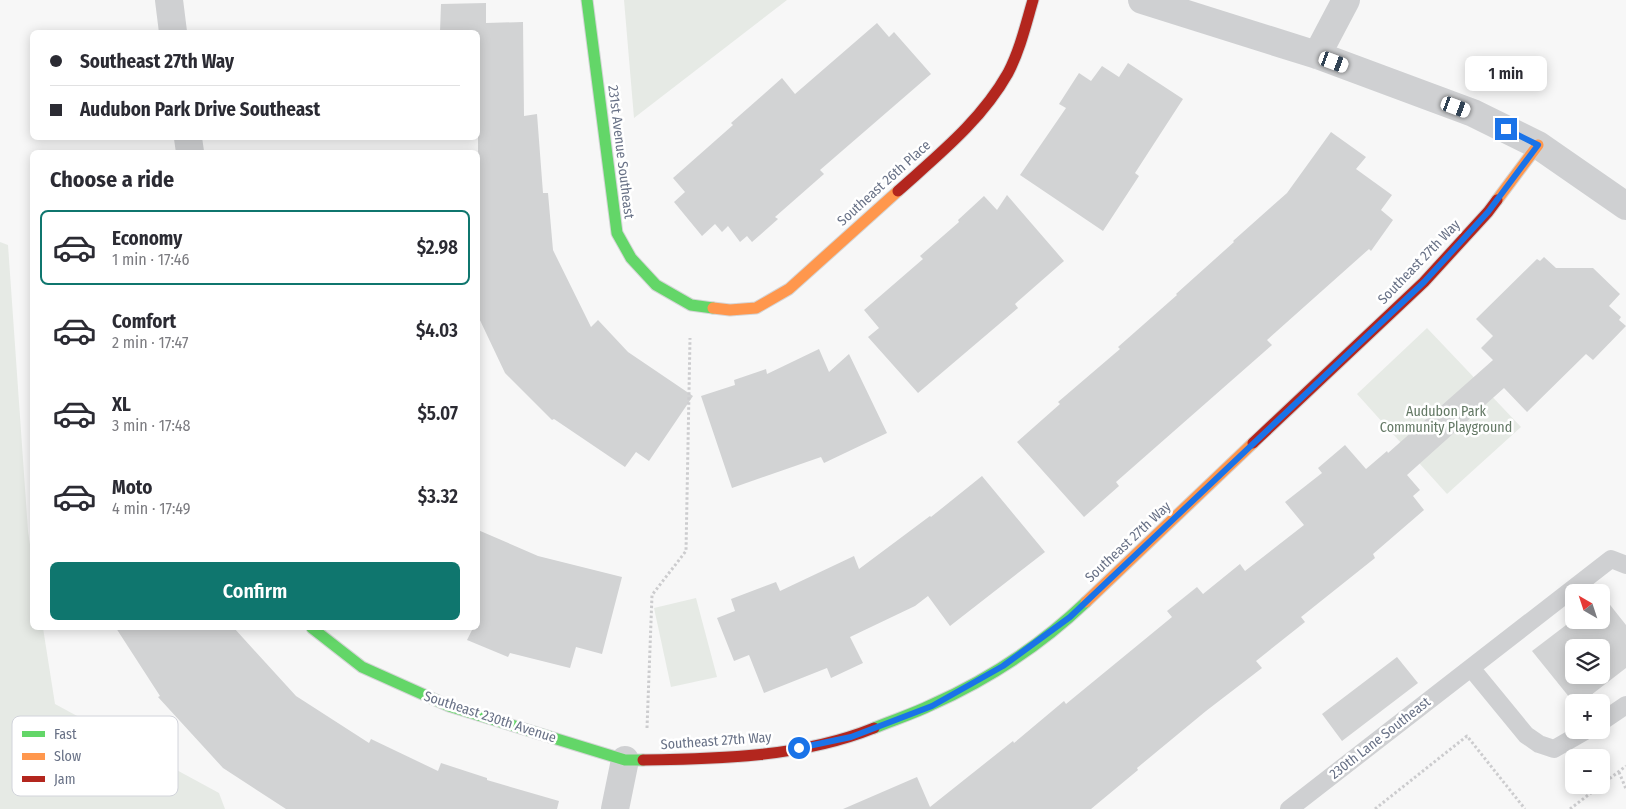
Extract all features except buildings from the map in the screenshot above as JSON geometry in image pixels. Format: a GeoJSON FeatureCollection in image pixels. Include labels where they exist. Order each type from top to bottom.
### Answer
{"type":"FeatureCollection","features":[{"type":"Feature","properties":{"kind":"street"},"geometry":{"type":"LineString","coordinates":[[169,0],[173,30]]}},
{"type":"Feature","properties":{"kind":"street","name":"231st Avenue Southeast"},"geometry":{"type":"LineString","coordinates":[[587,0],[617,233],[631,258],[656,285],[691,305]]}},
{"type":"Feature","properties":{"kind":"street","name":"Southeast 26th Place"},"geometry":{"type":"LineString","coordinates":[[691,305],[730,310],[756,308],[789,289],[958,136],[986,106],[1008,72],[1022,39],[1033,0]]}},
{"type":"Feature","properties":{"kind":"street"},"geometry":{"type":"LineString","coordinates":[[1142,0],[1317,55],[1473,113],[1538,145],[1626,206]]}},
{"type":"Feature","properties":{"kind":"street"},"geometry":{"type":"LineString","coordinates":[[1317,55],[1346,0]]}},
{"type":"Feature","properties":{"kind":"street","name":"Southeast 27th Way"},"geometry":{"type":"LineString","coordinates":[[635,760],[692,759],[782,752],[851,737],[932,706],[1003,666],[1070,617],[1424,282],[1488,212],[1538,145]]}},
{"type":"Feature","properties":{"kind":"street","name":"Southeast 230th Avenue"},"geometry":{"type":"LineString","coordinates":[[314,630],[362,667],[449,706],[635,760]]}},
{"type":"Feature","properties":{"kind":"street"},"geometry":{"type":"LineString","coordinates":[[615,809],[635,760]]}},
{"type":"Feature","properties":{"kind":"lane","name":"230th Lane Southeast"},"geometry":{"type":"LineString","coordinates":[[1289,809],[1611,559],[1626,565]]}},
{"type":"Feature","properties":{"kind":"lane"},"geometry":{"type":"LineString","coordinates":[[1471,668],[1526,735],[1540,744],[1554,749],[1571,739]]}},
{"type":"Feature","properties":{"kind":"lane"},"geometry":{"type":"LineString","coordinates":[[1610,716],[1626,705]]}},
{"type":"Feature","properties":{"kind":"path"},"geometry":{"type":"LineString","coordinates":[[635,760],[652,595],[686,551],[691,305]]}},
{"type":"Feature","properties":{"kind":"path"},"geometry":{"type":"LineString","coordinates":[[1375,809],[1467,736],[1525,809]]}},
{"type":"Feature","properties":{"kind":"path"},"geometry":{"type":"LineString","coordinates":[[1570,809],[1626,766]]}},
{"type":"Feature","properties":{"kind":"path"},"geometry":{"type":"LineString","coordinates":[[1619,772],[1626,790]]}},
{"type":"Feature","properties":{"kind":"green space"},"geometry":{"type":"Polygon","coordinates":[[[624,0],[787,0],[634,118],[624,0]]]}},
{"type":"Feature","properties":{"kind":"green space"},"geometry":{"type":"Polygon","coordinates":[[[0,242],[8,245],[30,544],[30,630],[43,630],[55,704],[77,716],[12,716],[12,796],[178,796],[178,771],[219,793],[225,809],[0,809],[0,242]]]}},
{"type":"Feature","properties":{"kind":"green space","name":"Audubon Park Community Playground"},"geometry":{"type":"Polygon","coordinates":[[[1427,328],[1521,427],[1447,494],[1357,394],[1427,328]]]}},
{"type":"Feature","properties":{"kind":"green space"},"geometry":{"type":"Polygon","coordinates":[[[696,598],[717,677],[671,687],[654,608],[696,598]]]}},
{"type":"Feature","properties":{"kind":"traffic: fast"},"geometry":{"type":"LineString","coordinates":[[587,0],[617,233],[631,258],[656,285],[691,305],[713,308]]}},
{"type":"Feature","properties":{"kind":"traffic: fast"},"geometry":{"type":"LineString","coordinates":[[874,728],[924,708],[973,684],[1013,660],[1051,632],[1086,602]]}},
{"type":"Feature","properties":{"kind":"traffic: fast"},"geometry":{"type":"LineString","coordinates":[[315,630],[362,667],[449,706],[625,760],[643,760]]}},
{"type":"Feature","properties":{"kind":"traffic: slow"},"geometry":{"type":"LineString","coordinates":[[1497,200],[1538,145]]}},
{"type":"Feature","properties":{"kind":"traffic: slow"},"geometry":{"type":"LineString","coordinates":[[713,308],[730,310],[756,308],[789,289],[898,191]]}},
{"type":"Feature","properties":{"kind":"traffic: slow"},"geometry":{"type":"LineString","coordinates":[[1086,602],[1253,443]]}},
{"type":"Feature","properties":{"kind":"traffic: jam"},"geometry":{"type":"LineString","coordinates":[[898,191],[958,136],[985,107],[1008,73],[1016,55],[1033,0]]}},
{"type":"Feature","properties":{"kind":"traffic: jam"},"geometry":{"type":"LineString","coordinates":[[1253,443],[1424,282],[1497,200]]}},
{"type":"Feature","properties":{"kind":"traffic: jam"},"geometry":{"type":"LineString","coordinates":[[643,760],[701,759],[790,751],[847,738],[874,728]]}},
{"type":"Feature","properties":{"kind":"route"},"geometry":{"type":"LineString","coordinates":[[799,748],[851,737],[932,706],[1003,666],[1070,617],[1424,282],[1488,212],[1538,145],[1506,129]]}}]}
